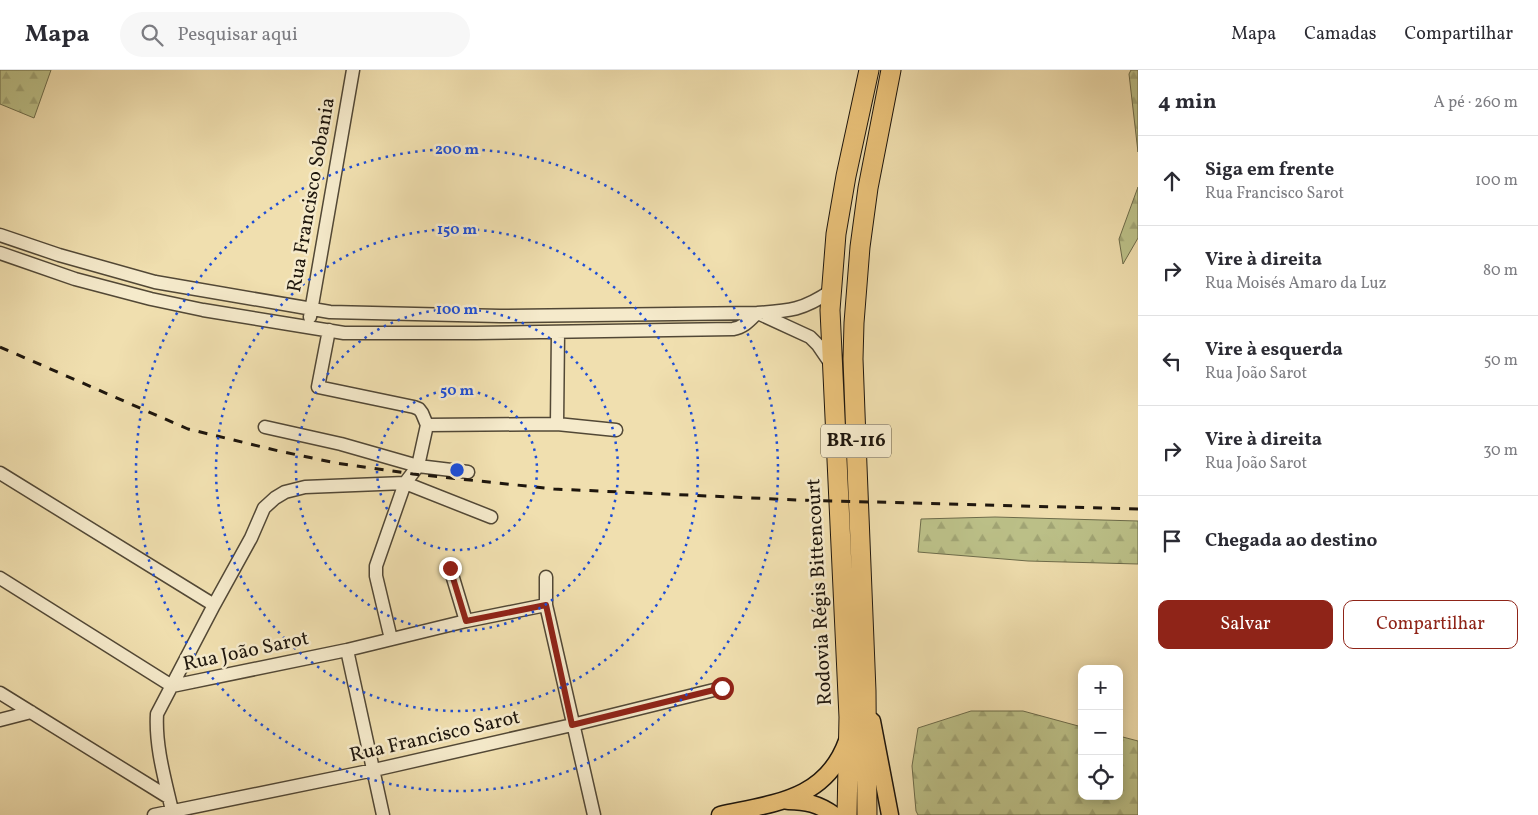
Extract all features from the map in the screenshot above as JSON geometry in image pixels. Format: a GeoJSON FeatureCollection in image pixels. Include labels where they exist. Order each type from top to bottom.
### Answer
{"type":"FeatureCollection","features":[{"type":"Feature","properties":{"kind":"highway","name":"Rodovia Régis Bittencourt"},"geometry":{"type":"LineString","coordinates":[[866,815],[866,691],[856,457],[853,359],[854,324],[860,247],[868,188],[891,70]]}},
{"type":"Feature","properties":{"kind":"highway","name":"Rodovia Régis Bittencourt"},"geometry":{"type":"LineString","coordinates":[[847,815],[849,737],[830,310],[836,234],[868,72]]}},
{"type":"Feature","properties":{"kind":"main road"},"geometry":{"type":"LineString","coordinates":[[866,691],[890,815]]}},
{"type":"Feature","properties":{"kind":"main road"},"geometry":{"type":"LineString","coordinates":[[720,815],[786,800],[809,790],[829,773],[843,752],[849,737]]}},
{"type":"Feature","properties":{"kind":"main road"},"geometry":{"type":"LineString","coordinates":[[786,800],[816,804],[834,815]]}},
{"type":"Feature","properties":{"kind":"street","name":"Rua Francisco Sobania"},"geometry":{"type":"LineString","coordinates":[[309,326],[353,70]]}},
{"type":"Feature","properties":{"kind":"street"},"geometry":{"type":"LineString","coordinates":[[0,234],[50,252],[155,282],[312,310],[346,313],[476,316],[757,313],[787,311],[807,306],[831,291]]}},
{"type":"Feature","properties":{"kind":"street"},"geometry":{"type":"LineString","coordinates":[[0,252],[45,269],[151,299],[203,310],[357,334],[732,329],[747,323],[757,313]]}},
{"type":"Feature","properties":{"kind":"street"},"geometry":{"type":"LineString","coordinates":[[45,269],[50,252]]}},
{"type":"Feature","properties":{"kind":"street"},"geometry":{"type":"LineString","coordinates":[[151,299],[155,282]]}},
{"type":"Feature","properties":{"kind":"street"},"geometry":{"type":"LineString","coordinates":[[266,320],[269,302]]}},
{"type":"Feature","properties":{"kind":"street"},"geometry":{"type":"LineString","coordinates":[[757,313],[810,338],[818,345],[832,365]]}},
{"type":"Feature","properties":{"kind":"street"},"geometry":{"type":"LineString","coordinates":[[624,331],[626,315]]}},
{"type":"Feature","properties":{"kind":"street"},"geometry":{"type":"LineString","coordinates":[[476,316],[476,333]]}},
{"type":"Feature","properties":{"kind":"street"},"geometry":{"type":"LineString","coordinates":[[329,330],[318,387],[414,407],[422,413],[427,425],[418,466],[405,483],[376,566],[376,576],[391,639]]}},
{"type":"Feature","properties":{"kind":"street"},"geometry":{"type":"LineString","coordinates":[[557,424],[558,332]]}},
{"type":"Feature","properties":{"kind":"street"},"geometry":{"type":"LineString","coordinates":[[427,425],[557,424],[616,430]]}},
{"type":"Feature","properties":{"kind":"street"},"geometry":{"type":"LineString","coordinates":[[265,427],[341,444],[418,466],[468,472]]}},
{"type":"Feature","properties":{"kind":"street"},"geometry":{"type":"LineString","coordinates":[[0,473],[214,605]]}},
{"type":"Feature","properties":{"kind":"street"},"geometry":{"type":"LineString","coordinates":[[172,813],[156,728],[157,714],[264,508],[285,492],[305,487],[405,483],[491,517]]}},
{"type":"Feature","properties":{"kind":"street"},"geometry":{"type":"LineString","coordinates":[[450,568],[466,621]]}},
{"type":"Feature","properties":{"kind":"street"},"geometry":{"type":"LineString","coordinates":[[546,577],[546,605],[594,815]]}},
{"type":"Feature","properties":{"kind":"street","name":"Rua João Sarot"},"geometry":{"type":"LineString","coordinates":[[0,578],[172,686],[347,650],[466,621],[546,605]]}},
{"type":"Feature","properties":{"kind":"street"},"geometry":{"type":"LineString","coordinates":[[347,650],[383,815]]}},
{"type":"Feature","properties":{"kind":"street","name":"Rua Francisco Sarot"},"geometry":{"type":"LineString","coordinates":[[154,815],[172,813],[374,770],[572,725],[722,688]]}},
{"type":"Feature","properties":{"kind":"street"},"geometry":{"type":"LineString","coordinates":[[0,693],[168,797]]}},
{"type":"Feature","properties":{"kind":"street"},"geometry":{"type":"LineString","coordinates":[[0,720],[31,712]]}},
{"type":"Feature","properties":{"kind":"green space"},"geometry":{"type":"Polygon","coordinates":[[[0,70],[51,70],[34,118],[0,104],[0,70]]]}},
{"type":"Feature","properties":{"kind":"green space"},"geometry":{"type":"Polygon","coordinates":[[[1131,70],[1138,70],[1138,152],[1129,74],[1131,70]]]}},
{"type":"Feature","properties":{"kind":"green space"},"geometry":{"type":"Polygon","coordinates":[[[1138,187],[1138,238],[1123,264],[1119,239],[1138,187]]]}},
{"type":"Feature","properties":{"kind":"green space"},"geometry":{"type":"Polygon","coordinates":[[[995,517],[1138,521],[1138,564],[1028,561],[918,552],[921,519],[995,517]]]}},
{"type":"Feature","properties":{"kind":"green space"},"geometry":{"type":"Polygon","coordinates":[[[971,711],[1023,711],[1078,726],[1078,800],[1123,800],[1123,737],[1138,741],[1138,815],[918,815],[912,766],[918,728],[971,711]]]}},
{"type":"Feature","properties":{"kind":"railway"},"geometry":{"type":"LineString","coordinates":[[0,347],[188,429],[336,463],[413,474],[554,489],[797,500],[1138,509]]}},
{"type":"Feature","properties":{"kind":"route"},"geometry":{"type":"LineString","coordinates":[[450,568],[466,621],[546,605],[572,725],[722,688]]}}]}
